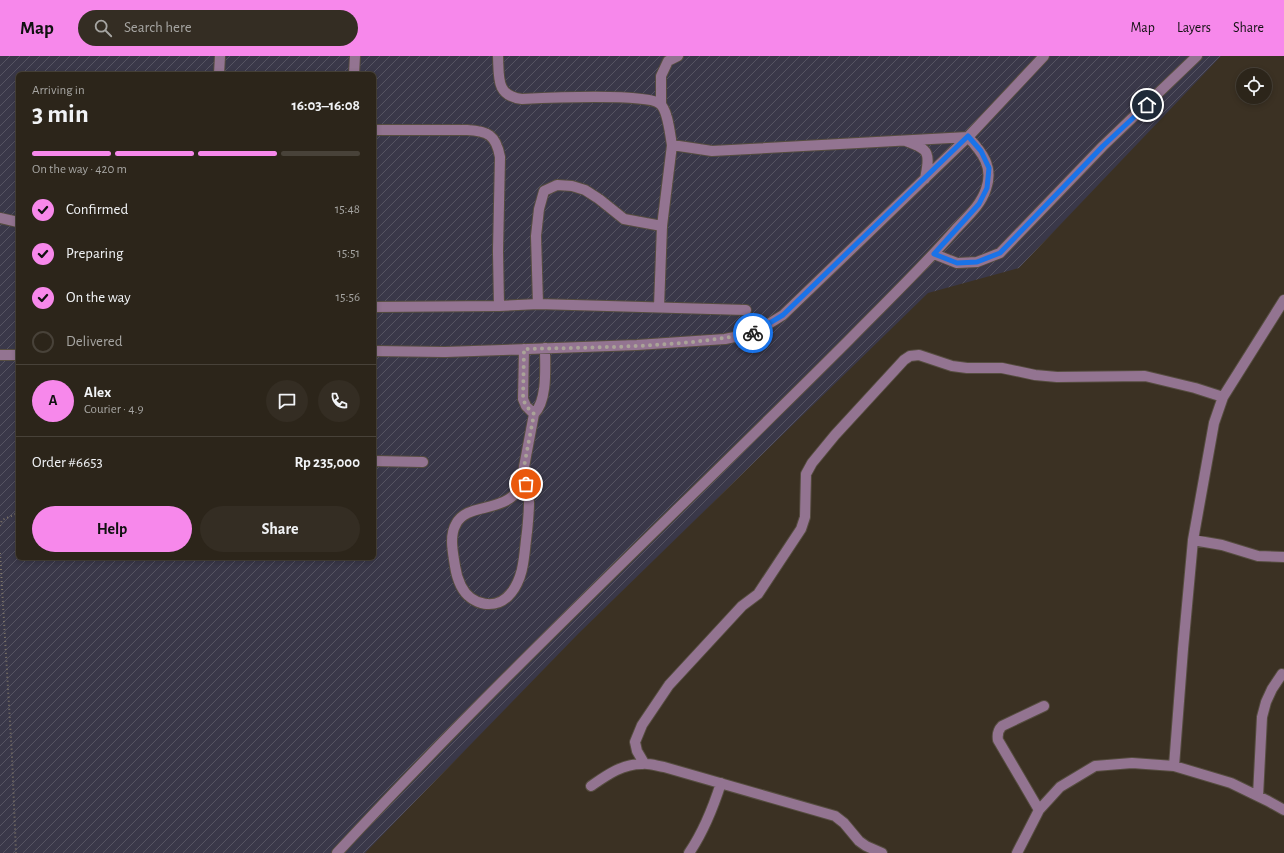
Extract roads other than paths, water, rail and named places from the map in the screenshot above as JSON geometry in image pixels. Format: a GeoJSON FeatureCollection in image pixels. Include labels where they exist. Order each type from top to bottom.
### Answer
{"type":"FeatureCollection","features":[{"type":"Feature","properties":{"kind":"street"},"geometry":{"type":"LineString","coordinates":[[219,72],[220,56]]}},
{"type":"Feature","properties":{"kind":"street"},"geometry":{"type":"LineString","coordinates":[[354,72],[355,56]]}},
{"type":"Feature","properties":{"kind":"street"},"geometry":{"type":"LineString","coordinates":[[498,56],[501,85],[506,94],[512,97],[522,99],[620,97],[655,100],[661,104]]}},
{"type":"Feature","properties":{"kind":"street"},"geometry":{"type":"LineString","coordinates":[[659,308],[662,226],[672,145],[667,121],[661,104],[661,76],[668,61],[678,56]]}},
{"type":"Feature","properties":{"kind":"street"},"geometry":{"type":"LineString","coordinates":[[376,351],[445,352],[637,345],[725,339],[754,333],[783,315],[925,179],[1044,56]]}},
{"type":"Feature","properties":{"kind":"street"},"geometry":{"type":"LineString","coordinates":[[934,254],[957,263],[977,262],[1000,253],[1103,146],[1198,56]]}},
{"type":"Feature","properties":{"kind":"street"},"geometry":{"type":"LineString","coordinates":[[376,130],[467,130],[484,132],[491,137],[499,149],[500,157],[498,251],[499,306]]}},
{"type":"Feature","properties":{"kind":"street"},"geometry":{"type":"LineString","coordinates":[[672,145],[712,151],[906,141],[968,136]]}},
{"type":"Feature","properties":{"kind":"street"},"geometry":{"type":"LineString","coordinates":[[337,853],[384,802],[487,696],[820,369],[934,254],[979,204],[987,188],[989,168],[981,151],[968,136]]}},
{"type":"Feature","properties":{"kind":"street"},"geometry":{"type":"LineString","coordinates":[[906,141],[924,150],[927,154],[925,179]]}},
{"type":"Feature","properties":{"kind":"street"},"geometry":{"type":"LineString","coordinates":[[538,304],[536,236],[539,209],[544,191],[557,185],[572,186],[585,190],[600,198],[624,219],[662,226]]}},
{"type":"Feature","properties":{"kind":"street"},"geometry":{"type":"LineString","coordinates":[[0,218],[16,222]]}},
{"type":"Feature","properties":{"kind":"street"},"geometry":{"type":"LineString","coordinates":[[1174,766],[1193,540],[1214,423],[1223,397],[1284,300]]}},
{"type":"Feature","properties":{"kind":"street"},"geometry":{"type":"LineString","coordinates":[[376,307],[499,306],[538,304],[746,310]]}},
{"type":"Feature","properties":{"kind":"street"},"geometry":{"type":"LineString","coordinates":[[523,472],[529,502],[522,569],[516,586],[505,600],[493,604],[482,604],[476,602],[461,587],[456,575],[452,547],[454,527],[463,515],[506,501],[520,488],[523,472],[534,414],[543,396],[545,348]]}},
{"type":"Feature","properties":{"kind":"street"},"geometry":{"type":"LineString","coordinates":[[524,349],[523,399],[526,406],[534,414]]}},
{"type":"Feature","properties":{"kind":"street"},"geometry":{"type":"LineString","coordinates":[[0,355],[16,355]]}},
{"type":"Feature","properties":{"kind":"street"},"geometry":{"type":"LineString","coordinates":[[644,764],[637,751],[635,742],[642,725],[669,685],[742,606],[758,594],[801,529],[806,510],[806,474],[812,463],[834,435],[904,360],[910,356],[919,355],[952,366],[967,368],[1002,368],[1035,376],[1145,376],[1195,388],[1223,397]]}},
{"type":"Feature","properties":{"kind":"street"},"geometry":{"type":"LineString","coordinates":[[376,461],[423,462]]}},
{"type":"Feature","properties":{"kind":"street"},"geometry":{"type":"LineString","coordinates":[[1193,540],[1222,545],[1258,556],[1284,557]]}},
{"type":"Feature","properties":{"kind":"street"},"geometry":{"type":"LineString","coordinates":[[1258,796],[1262,717],[1266,702],[1272,689],[1282,674]]}},
{"type":"Feature","properties":{"kind":"street"},"geometry":{"type":"LineString","coordinates":[[1039,810],[997,736],[1002,726],[1044,706]]}},
{"type":"Feature","properties":{"kind":"street"},"geometry":{"type":"LineString","coordinates":[[1017,853],[1039,810],[1060,787],[1094,766],[1132,763],[1174,766],[1231,783],[1284,810]]}},
{"type":"Feature","properties":{"kind":"street"},"geometry":{"type":"LineString","coordinates":[[591,786],[616,770],[629,765],[644,764],[664,767],[835,816],[844,823],[859,841],[882,853]]}},
{"type":"Feature","properties":{"kind":"street"},"geometry":{"type":"LineString","coordinates":[[689,853],[697,842],[712,810],[721,783]]}}]}
